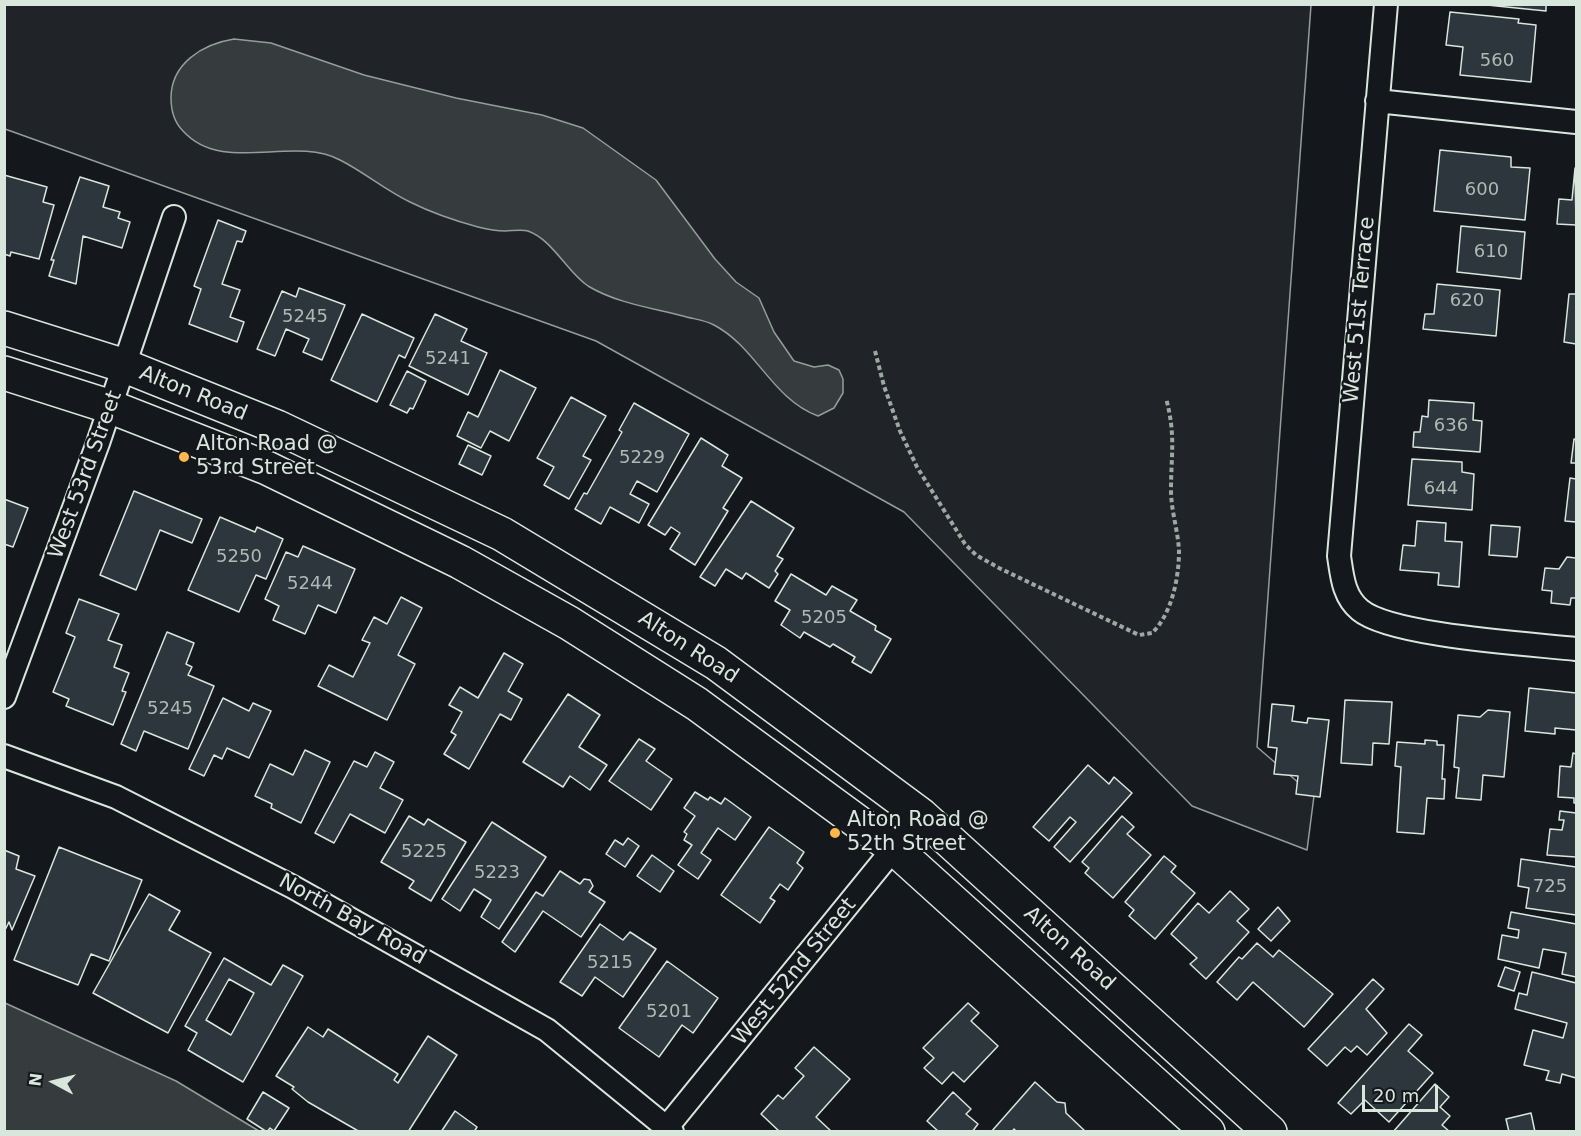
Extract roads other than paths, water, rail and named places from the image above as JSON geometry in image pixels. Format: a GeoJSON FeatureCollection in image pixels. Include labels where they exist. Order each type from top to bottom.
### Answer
{"type":"FeatureCollection","features":[{"type":"Feature","properties":{"kind":"main road","name":"Alton Road"},"geometry":{"type":"LineString","coordinates":[[4,328],[125,366],[277,427],[502,534],[716,663],[921,815],[1270,1131]]}},
{"type":"Feature","properties":{"kind":"main road","name":"Alton Road"},"geometry":{"type":"LineString","coordinates":[[4,373],[111,407],[267,468],[460,561],[569,623],[697,704],[896,850],[1208,1131]]}},
{"type":"Feature","properties":{"kind":"street","name":"West 51st Terrace"},"geometry":{"type":"LineString","coordinates":[[1386,4],[1339,556],[1343,587],[1360,610],[1388,622],[1443,634],[1576,649]]}},
{"type":"Feature","properties":{"kind":"street"},"geometry":{"type":"LineString","coordinates":[[1377,100],[1576,122]]}},
{"type":"Feature","properties":{"kind":"street","name":"West 53rd Street"},"geometry":{"type":"LineString","coordinates":[[4,697],[111,407],[174,217]]}},
{"type":"Feature","properties":{"kind":"street","name":"North Bay Road"},"geometry":{"type":"LineString","coordinates":[[4,756],[116,798],[293,887],[548,1030],[670,1129]]}},
{"type":"Feature","properties":{"kind":"street","name":"West 52nd Street"},"geometry":{"type":"LineString","coordinates":[[670,1129],[896,850],[921,815]]}},
{"type":"Feature","properties":{"kind":"place","name":"Alton Road @ 53rd Street"},"geometry":{"type":"Point","coordinates":[184,457]}},
{"type":"Feature","properties":{"kind":"place","name":"Alton Road @ 52th Street"},"geometry":{"type":"Point","coordinates":[835,833]}}]}
